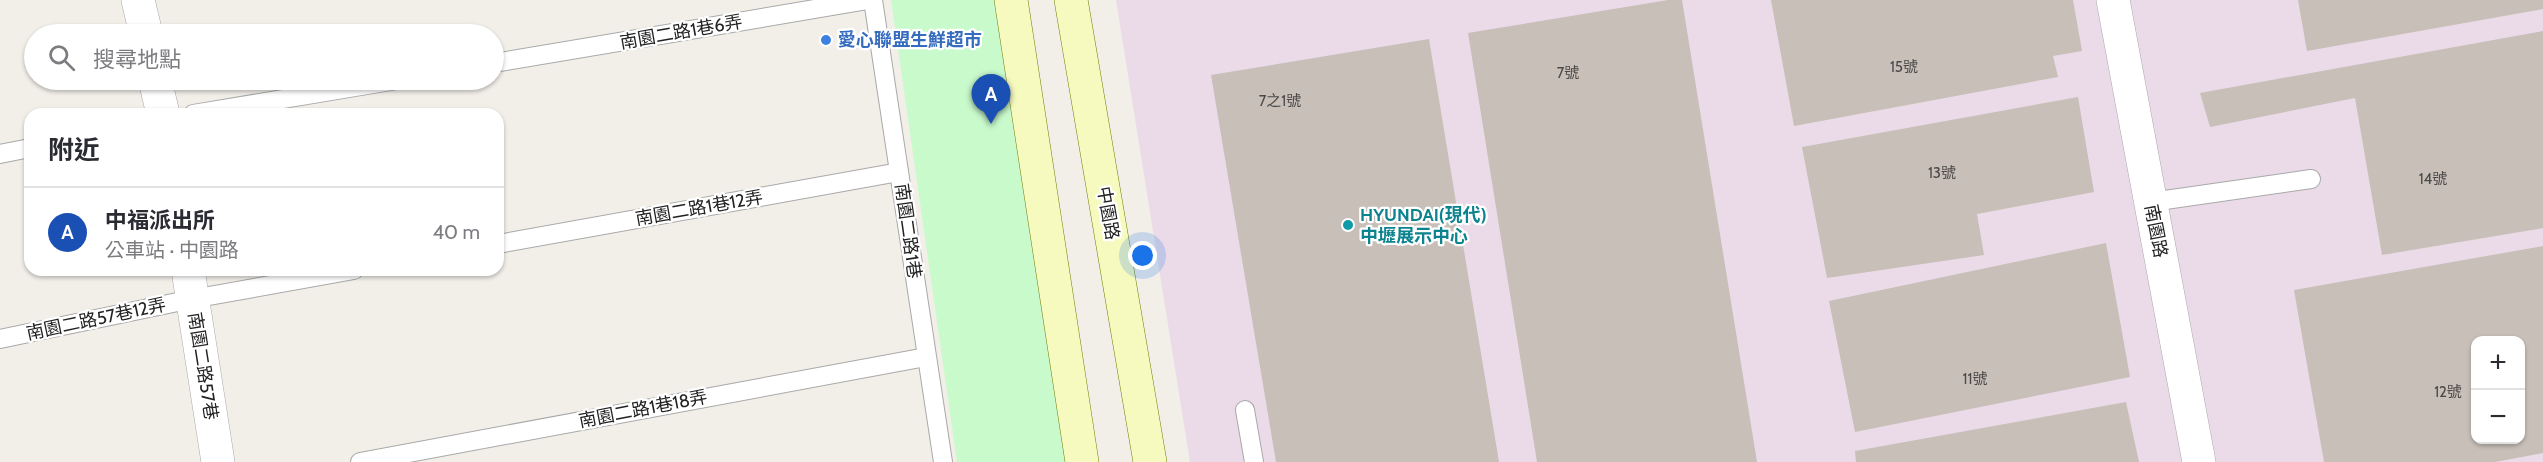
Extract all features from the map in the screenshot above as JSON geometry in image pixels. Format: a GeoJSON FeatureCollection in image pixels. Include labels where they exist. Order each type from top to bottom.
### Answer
{"type":"FeatureCollection","features":[{"type":"Feature","properties":{"kind":"main road"},"geometry":{"type":"LineString","coordinates":[[1011,0],[1082,462]]}},
{"type":"Feature","properties":{"kind":"main road","name":"中園路"},"geometry":{"type":"LineString","coordinates":[[1071,0],[1150,462]]}},
{"type":"Feature","properties":{"kind":"street"},"geometry":{"type":"LineString","coordinates":[[138,0],[144,24]]}},
{"type":"Feature","properties":{"kind":"street","name":"南園路"},"geometry":{"type":"LineString","coordinates":[[2113,0],[2199,462]]}},
{"type":"Feature","properties":{"kind":"street"},"geometry":{"type":"LineString","coordinates":[[157,90],[162,108]]}},
{"type":"Feature","properties":{"kind":"street","name":"南園二路57巷"},"geometry":{"type":"LineString","coordinates":[[190,284],[218,462]]}},
{"type":"Feature","properties":{"kind":"lane","name":"南園二路1巷6弄"},"geometry":{"type":"LineString","coordinates":[[504,61],[871,0]]}},
{"type":"Feature","properties":{"kind":"lane","name":"南園二路1巷"},"geometry":{"type":"LineString","coordinates":[[871,0],[943,462]]}},
{"type":"Feature","properties":{"kind":"lane"},"geometry":{"type":"LineString","coordinates":[[229,108],[337,90]]}},
{"type":"Feature","properties":{"kind":"lane"},"geometry":{"type":"LineString","coordinates":[[0,154],[24,149]]}},
{"type":"Feature","properties":{"kind":"lane","name":"南園二路1巷12弄"},"geometry":{"type":"LineString","coordinates":[[504,243],[899,172]]}},
{"type":"Feature","properties":{"kind":"lane"},"geometry":{"type":"LineString","coordinates":[[2151,202],[2311,179]]}},
{"type":"Feature","properties":{"kind":"lane"},"geometry":{"type":"LineString","coordinates":[[190,284],[284,276]]}},
{"type":"Feature","properties":{"kind":"lane","name":"南園二路57巷12弄"},"geometry":{"type":"LineString","coordinates":[[0,339],[190,284]]}},
{"type":"Feature","properties":{"kind":"lane","name":"南園二路1巷18弄"},"geometry":{"type":"LineString","coordinates":[[360,462],[926,357]]}},
{"type":"Feature","properties":{"kind":"lane"},"geometry":{"type":"LineString","coordinates":[[1245,410],[1254,462]]}},
{"type":"Feature","properties":{"kind":"shaded area"},"geometry":{"type":"Polygon","coordinates":[[[1116,0],[2543,0],[2543,462],[1190,462],[1116,0]]]}},
{"type":"Feature","properties":{"kind":"green space"},"geometry":{"type":"Polygon","coordinates":[[[891,0],[1000,0],[1071,462],[957,462],[891,0]]]}},
{"type":"Feature","properties":{"kind":"building"},"geometry":{"type":"Polygon","coordinates":[[[1668,0],[1682,0],[1757,462],[1537,462],[1468,33],[1668,0]]]}},
{"type":"Feature","properties":{"kind":"building"},"geometry":{"type":"Polygon","coordinates":[[[1771,0],[2073,0],[2082,51],[2053,56],[2058,77],[1794,126],[1771,0]]]}},
{"type":"Feature","properties":{"kind":"building"},"geometry":{"type":"Polygon","coordinates":[[[2298,0],[2543,0],[2543,9],[2307,51],[2298,0]]]}},
{"type":"Feature","properties":{"kind":"building"},"geometry":{"type":"Polygon","coordinates":[[[2543,31],[2543,228],[2382,255],[2355,98],[2210,127],[2200,93],[2543,31]]]}},
{"type":"Feature","properties":{"kind":"building","name":"HYUNDAI(現代) 中壢展示中心"},"geometry":{"type":"Polygon","coordinates":[[[1429,39],[1499,462],[1276,462],[1211,75],[1429,39]]]}},
{"type":"Feature","properties":{"kind":"building"},"geometry":{"type":"Polygon","coordinates":[[[2078,97],[2094,192],[1977,214],[1984,255],[1827,278],[1802,147],[2078,97]]]}},
{"type":"Feature","properties":{"kind":"building"},"geometry":{"type":"Polygon","coordinates":[[[2106,243],[2130,377],[1855,432],[1829,301],[2106,243]]]}},
{"type":"Feature","properties":{"kind":"building"},"geometry":{"type":"Polygon","coordinates":[[[2543,246],[2543,453],[2495,462],[2324,462],[2294,290],[2543,246]]]}},
{"type":"Feature","properties":{"kind":"building"},"geometry":{"type":"Polygon","coordinates":[[[2126,402],[2139,462],[1856,462],[1855,451],[2126,402]]]}},
{"type":"Feature","properties":{"kind":"place","name":"愛心聯盟生鮮超市"},"geometry":{"type":"Point","coordinates":[826,40]}},
{"type":"Feature","properties":{"kind":"place","name":"中福派出所"},"geometry":{"type":"Point","coordinates":[991,124]}},
{"type":"Feature","properties":{"kind":"place","name":"HYUNDAI(現代) 中壢展示中心"},"geometry":{"type":"Point","coordinates":[1348,225]}}]}
